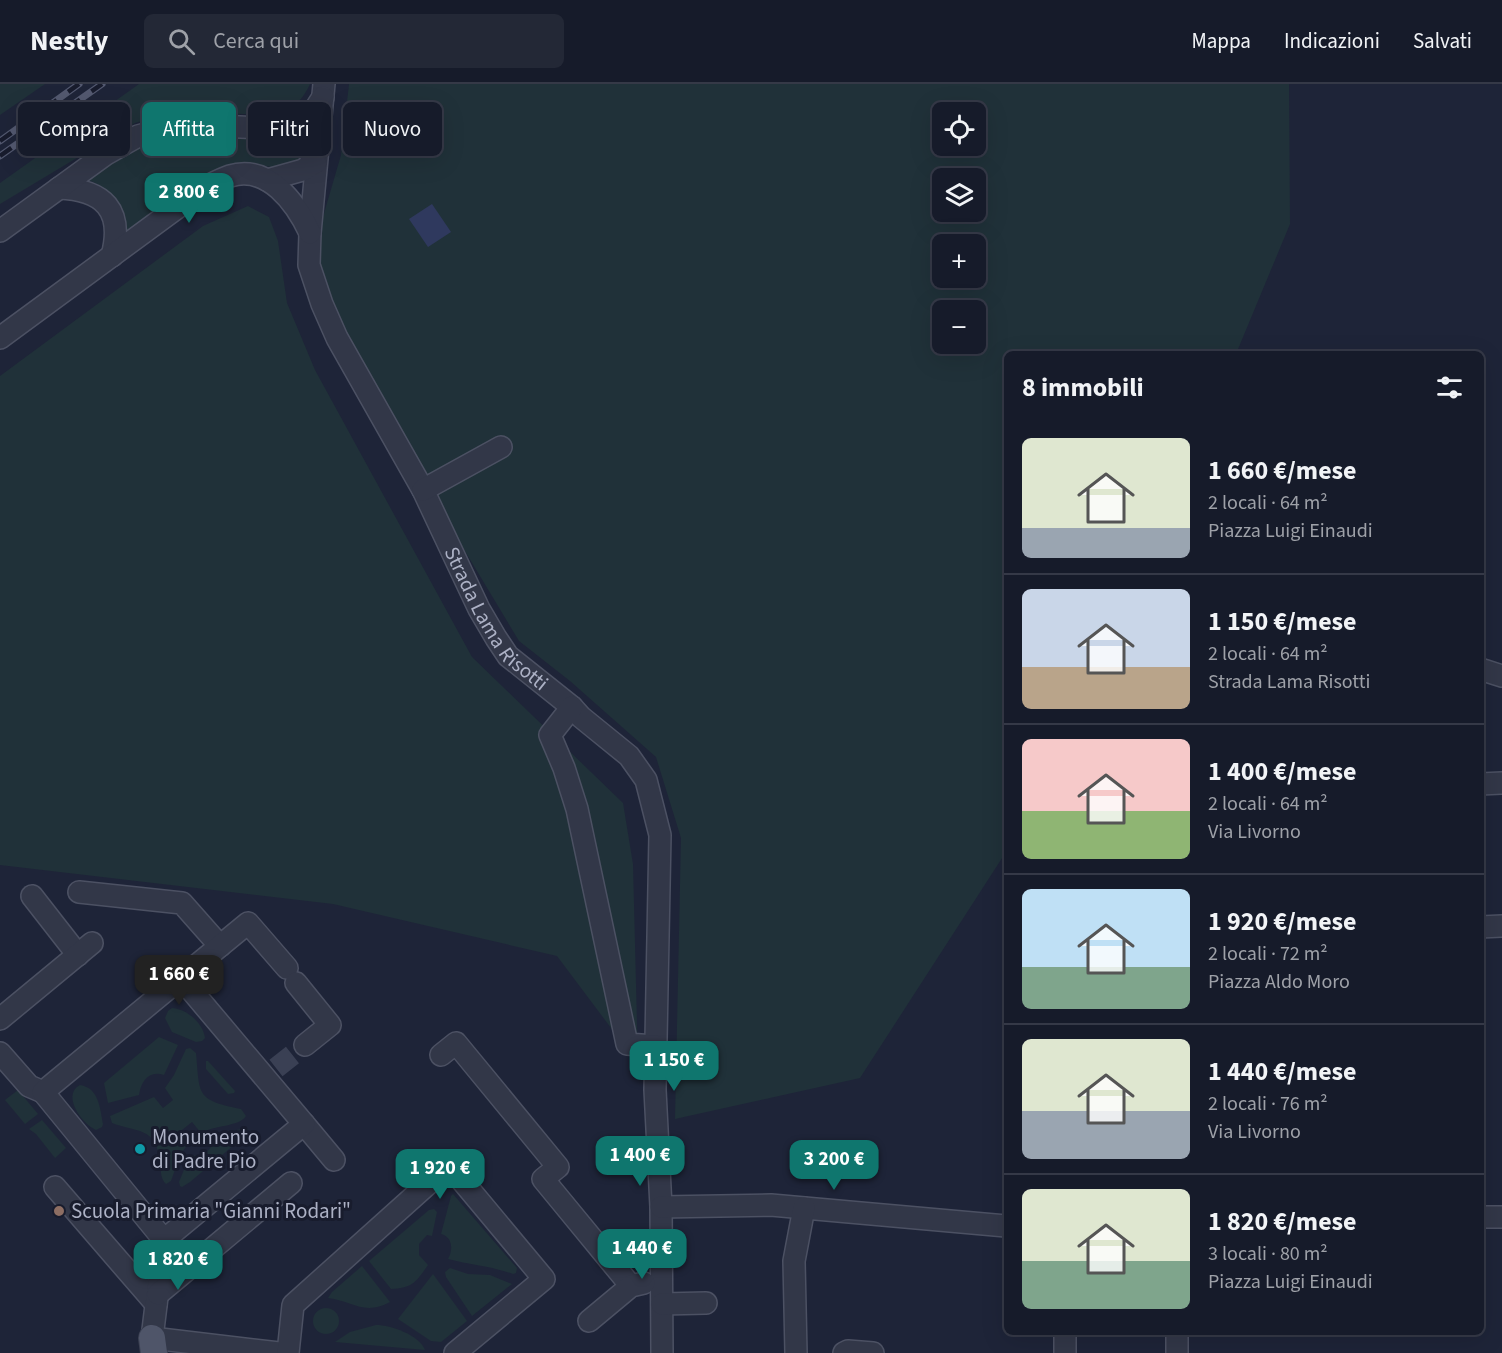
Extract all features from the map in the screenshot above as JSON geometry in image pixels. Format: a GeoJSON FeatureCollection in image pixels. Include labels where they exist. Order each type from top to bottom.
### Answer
{"type":"FeatureCollection","features":[{"type":"Feature","properties":{"kind":"street","name":"Strada Lama Risotti"},"geometry":{"type":"LineString","coordinates":[[324,91],[316,162],[309,265],[325,312],[337,338],[423,490],[478,609],[508,656],[629,756],[646,780],[660,835],[655,1090],[661,1207],[662,1353]]}},
{"type":"Feature","properties":{"kind":"street"},"geometry":{"type":"LineString","coordinates":[[0,231],[106,154],[138,136],[160,130],[199,125],[248,127]]}},
{"type":"Feature","properties":{"kind":"street"},"geometry":{"type":"LineString","coordinates":[[267,180],[303,170],[316,162],[312,156]]}},
{"type":"Feature","properties":{"kind":"street"},"geometry":{"type":"LineString","coordinates":[[0,338],[204,188],[231,176],[251,174],[267,180],[286,195],[300,212],[310,233]]}},
{"type":"Feature","properties":{"kind":"street"},"geometry":{"type":"LineString","coordinates":[[59,188],[81,189],[100,198],[107,206],[114,218],[116,229],[112,256]]}},
{"type":"Feature","properties":{"kind":"street"},"geometry":{"type":"LineString","coordinates":[[423,490],[501,447]]}},
{"type":"Feature","properties":{"kind":"street"},"geometry":{"type":"LineString","coordinates":[[1484,670],[1502,676]]}},
{"type":"Feature","properties":{"kind":"street"},"geometry":{"type":"LineString","coordinates":[[572,707],[550,735],[564,768],[577,809],[627,1044],[655,1046]]}},
{"type":"Feature","properties":{"kind":"street"},"geometry":{"type":"LineString","coordinates":[[1484,784],[1502,783]]}},
{"type":"Feature","properties":{"kind":"street"},"geometry":{"type":"LineString","coordinates":[[79,892],[182,903],[220,946]]}},
{"type":"Feature","properties":{"kind":"street"},"geometry":{"type":"LineString","coordinates":[[0,1019],[85,949],[32,896]]}},
{"type":"Feature","properties":{"kind":"street"},"geometry":{"type":"LineString","coordinates":[[44,1092],[248,923],[330,1025],[305,1045]]}},
{"type":"Feature","properties":{"kind":"street"},"geometry":{"type":"LineString","coordinates":[[1484,927],[1502,926]]}},
{"type":"Feature","properties":{"kind":"street"},"geometry":{"type":"LineString","coordinates":[[181,978],[270,1072],[304,1124],[334,1160]]}},
{"type":"Feature","properties":{"kind":"street"},"geometry":{"type":"LineString","coordinates":[[441,1055],[456,1043],[558,1167],[543,1179],[631,1286]]}},
{"type":"Feature","properties":{"kind":"street"},"geometry":{"type":"LineString","coordinates":[[4,1064],[28,1086],[44,1092],[164,1240]]}},
{"type":"Feature","properties":{"kind":"street"},"geometry":{"type":"LineString","coordinates":[[279,1353],[153,1345],[157,1299],[164,1240],[304,1124]]}},
{"type":"Feature","properties":{"kind":"street"},"geometry":{"type":"LineString","coordinates":[[288,1353],[293,1305],[449,1165],[544,1279],[455,1353]]}},
{"type":"Feature","properties":{"kind":"street"},"geometry":{"type":"LineString","coordinates":[[157,1299],[291,1183]]}},
{"type":"Feature","properties":{"kind":"street"},"geometry":{"type":"LineString","coordinates":[[55,1187],[157,1299]]}},
{"type":"Feature","properties":{"kind":"street"},"geometry":{"type":"LineString","coordinates":[[661,1207],[771,1205],[1004,1226]]}},
{"type":"Feature","properties":{"kind":"street"},"geometry":{"type":"LineString","coordinates":[[796,1353],[794,1261],[804,1208]]}},
{"type":"Feature","properties":{"kind":"street"},"geometry":{"type":"LineString","coordinates":[[1484,1217],[1502,1217]]}},
{"type":"Feature","properties":{"kind":"street"},"geometry":{"type":"LineString","coordinates":[[589,1321],[631,1286],[662,1279]]}},
{"type":"Feature","properties":{"kind":"street"},"geometry":{"type":"LineString","coordinates":[[662,1304],[706,1303]]}},
{"type":"Feature","properties":{"kind":"street"},"geometry":{"type":"LineString","coordinates":[[1065,1335],[1065,1353]]}},
{"type":"Feature","properties":{"kind":"street"},"geometry":{"type":"LineString","coordinates":[[1177,1335],[1178,1353]]}},
{"type":"Feature","properties":{"kind":"street"},"geometry":{"type":"LineString","coordinates":[[844,1353],[873,1353]]}},
{"type":"Feature","properties":{"kind":"shaded area"},"geometry":{"type":"Polygon","coordinates":[[[0,84],[45,84],[18,102],[0,115],[0,84]]]}},
{"type":"Feature","properties":{"kind":"shaded area"},"geometry":{"type":"Polygon","coordinates":[[[139,84],[310,84],[297,102],[248,102],[248,114],[236,114],[236,102],[142,102],[142,121],[130,126],[130,102],[114,102],[139,84]]]}},
{"type":"Feature","properties":{"kind":"shaded area"},"geometry":{"type":"Polygon","coordinates":[[[349,84],[1289,84],[1290,224],[1237,351],[1004,351],[1004,855],[860,1078],[675,1119],[681,838],[656,757],[570,681],[519,641],[337,338],[309,265],[341,155],[343,137],[343,156],[442,156],[442,102],[347,102],[349,84]]]}},
{"type":"Feature","properties":{"kind":"shaded area"},"geometry":{"type":"Polygon","coordinates":[[[236,138],[248,139],[248,156],[300,157],[298,162],[281,169],[250,163],[229,166],[127,233],[123,215],[116,200],[97,184],[88,180],[88,177],[125,156],[130,156],[132,152],[142,147],[142,156],[236,156],[236,138]]]}},
{"type":"Feature","properties":{"kind":"shaded area"},"geometry":{"type":"Polygon","coordinates":[[[38,156],[80,156],[0,204],[0,183],[38,156]]]}},
{"type":"Feature","properties":{"kind":"shaded area"},"geometry":{"type":"Polygon","coordinates":[[[248,206],[269,217],[278,241],[287,303],[315,370],[472,657],[623,803],[633,864],[638,1064],[557,956],[333,904],[0,865],[0,376],[203,226],[248,206]]]}},
{"type":"Feature","properties":{"kind":"shaded area"},"geometry":{"type":"Polygon","coordinates":[[[172,1008],[189,1014],[198,1022],[204,1032],[205,1038],[202,1041],[196,1042],[172,1032],[165,1018],[172,1008]]]}},
{"type":"Feature","properties":{"kind":"shaded area"},"geometry":{"type":"Polygon","coordinates":[[[159,1037],[178,1045],[164,1075],[150,1075],[144,1081],[139,1095],[108,1103],[104,1083],[159,1037]]]}},
{"type":"Feature","properties":{"kind":"shaded area"},"geometry":{"type":"Polygon","coordinates":[[[190,1048],[196,1053],[198,1078],[203,1093],[215,1102],[241,1109],[246,1116],[238,1122],[201,1133],[192,1122],[182,1130],[191,1141],[181,1153],[171,1181],[166,1184],[154,1142],[144,1133],[112,1123],[110,1116],[154,1097],[163,1108],[173,1100],[165,1088],[186,1049],[190,1048]]]}},
{"type":"Feature","properties":{"kind":"shaded area"},"geometry":{"type":"Polygon","coordinates":[[[206,1061],[235,1091],[234,1093],[228,1094],[206,1069],[206,1061]]]}},
{"type":"Feature","properties":{"kind":"shaded area"},"geometry":{"type":"Polygon","coordinates":[[[80,1085],[91,1090],[98,1100],[103,1124],[96,1130],[80,1116],[73,1102],[75,1090],[80,1085]]]}},
{"type":"Feature","properties":{"kind":"shaded area"},"geometry":{"type":"Polygon","coordinates":[[[18,1090],[38,1114],[25,1124],[5,1100],[18,1090]]]}},
{"type":"Feature","properties":{"kind":"shaded area"},"geometry":{"type":"Polygon","coordinates":[[[42,1120],[66,1148],[55,1158],[36,1134],[29,1129],[42,1120]]]}},
{"type":"Feature","properties":{"kind":"shaded area"},"geometry":{"type":"Polygon","coordinates":[[[247,1128],[247,1134],[190,1182],[180,1186],[179,1182],[190,1155],[200,1155],[208,1151],[213,1144],[215,1134],[247,1128]]]}},
{"type":"Feature","properties":{"kind":"shaded area"},"geometry":{"type":"Polygon","coordinates":[[[453,1194],[517,1268],[516,1273],[448,1259],[451,1244],[448,1238],[441,1234],[453,1194]]]}},
{"type":"Feature","properties":{"kind":"shaded area"},"geometry":{"type":"Polygon","coordinates":[[[434,1209],[437,1212],[432,1236],[427,1235],[419,1244],[419,1255],[428,1265],[413,1283],[391,1289],[369,1261],[429,1210],[434,1209]]]}},
{"type":"Feature","properties":{"kind":"shaded area"},"geometry":{"type":"Polygon","coordinates":[[[362,1266],[390,1302],[366,1308],[328,1298],[332,1292],[362,1266]]]}},
{"type":"Feature","properties":{"kind":"shaded area"},"geometry":{"type":"Polygon","coordinates":[[[450,1268],[468,1274],[490,1275],[512,1284],[472,1316],[446,1277],[445,1272],[450,1268]]]}},
{"type":"Feature","properties":{"kind":"shaded area"},"geometry":{"type":"Polygon","coordinates":[[[433,1274],[467,1321],[441,1342],[431,1341],[398,1319],[433,1274]]]}},
{"type":"Feature","properties":{"kind":"shaded area"},"geometry":{"type":"Polygon","coordinates":[[[326,1308],[335,1312],[339,1321],[335,1330],[326,1334],[317,1330],[313,1321],[317,1312],[326,1308]]]}},
{"type":"Feature","properties":{"kind":"shaded area"},"geometry":{"type":"Polygon","coordinates":[[[376,1325],[411,1335],[425,1350],[335,1342],[350,1332],[376,1325]]]}},
{"type":"Feature","properties":{"kind":"water"},"geometry":{"type":"Polygon","coordinates":[[[432,204],[451,232],[428,247],[409,219],[432,204]]]}},
{"type":"Feature","properties":{"kind":"tunnel"},"geometry":{"type":"LineString","coordinates":[[276,1068],[305,1045]]}},
{"type":"Feature","properties":{"kind":"railway"},"geometry":{"type":"LineString","coordinates":[[0,141],[79,84]]}},
{"type":"Feature","properties":{"kind":"railway"},"geometry":{"type":"LineString","coordinates":[[0,156],[102,84]]}},
{"type":"Feature","properties":{"kind":"place","name":"Monumento di Padre Pio"},"geometry":{"type":"Point","coordinates":[140,1149]}},
{"type":"Feature","properties":{"kind":"place","name":"Scuola Primaria \"Gianni Rodari\""},"geometry":{"type":"Point","coordinates":[59,1211]}}]}
